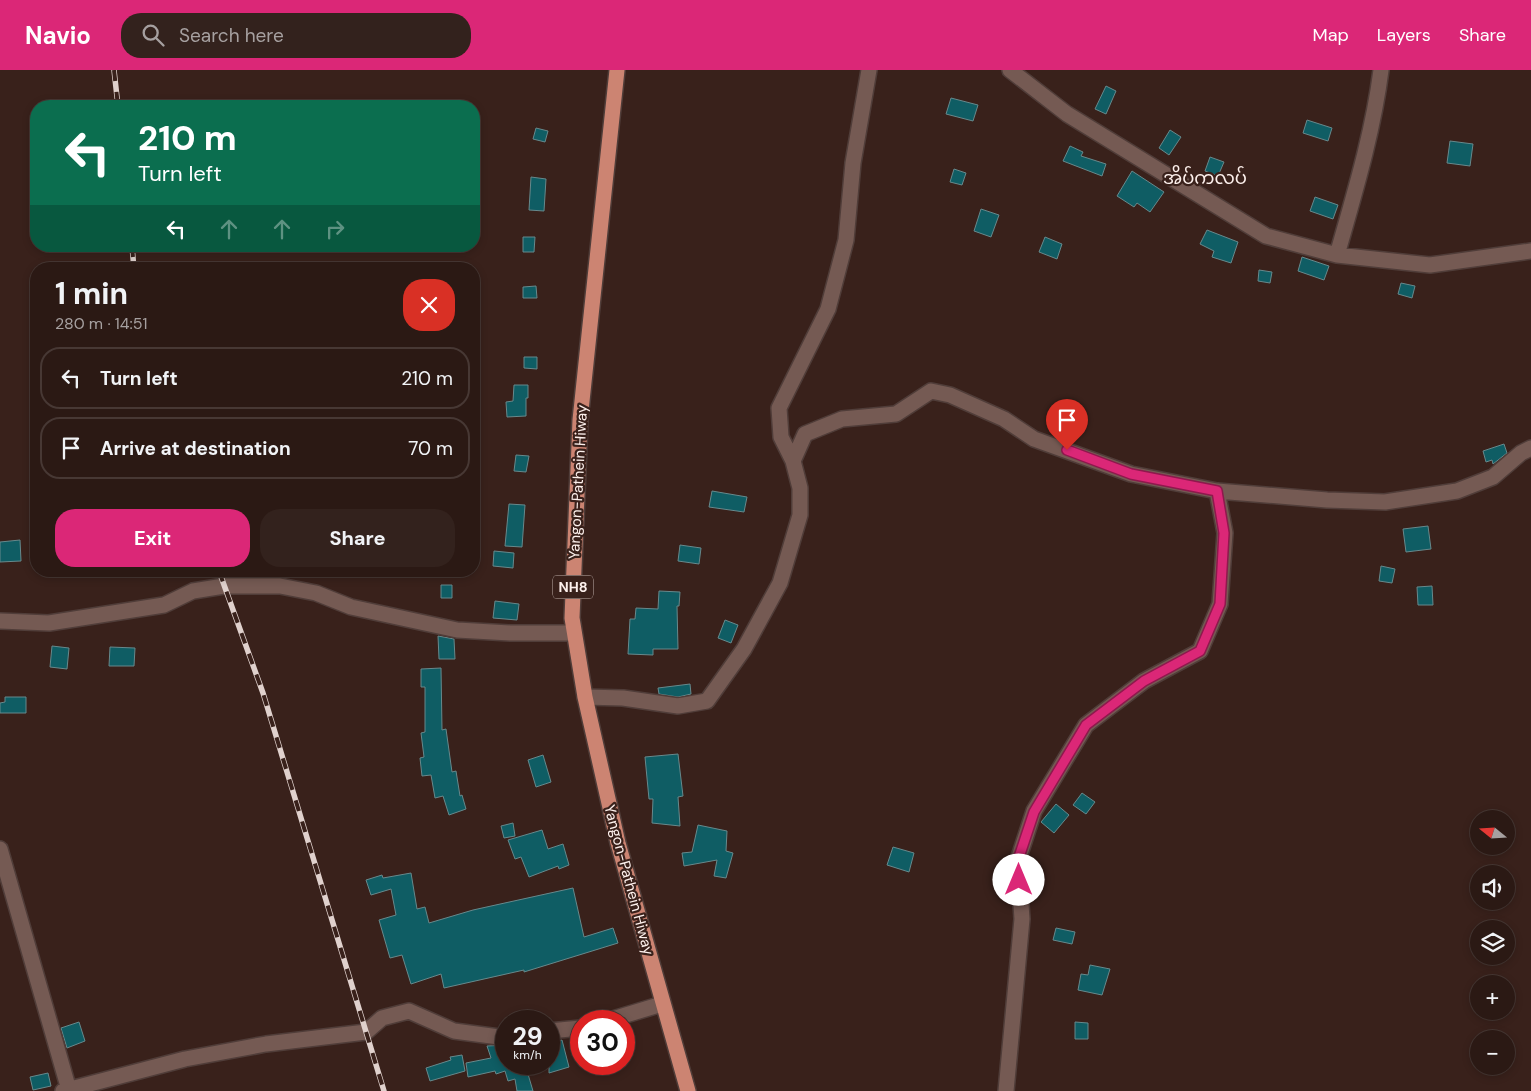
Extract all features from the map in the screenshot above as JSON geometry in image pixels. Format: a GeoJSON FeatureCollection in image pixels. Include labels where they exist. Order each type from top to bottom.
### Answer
{"type":"FeatureCollection","features":[{"type":"Feature","properties":{"kind":"highway","name":"Yangon-Pathein Hiway"},"geometry":{"type":"LineString","coordinates":[[617,70],[580,420],[572,618],[584,697],[618,843],[688,1091]]}},
{"type":"Feature","properties":{"kind":"street"},"geometry":{"type":"LineString","coordinates":[[584,697],[623,698],[678,706],[708,701],[744,649],[780,583],[800,515],[800,488],[793,461],[782,437],[779,408],[828,309],[844,249],[853,163],[869,70]]}},
{"type":"Feature","properties":{"kind":"street"},"geometry":{"type":"LineString","coordinates":[[1010,70],[1067,114],[1266,236],[1337,255],[1430,265],[1531,251]]}},
{"type":"Feature","properties":{"kind":"street"},"geometry":{"type":"LineString","coordinates":[[1337,255],[1356,188],[1381,70]]}},
{"type":"Feature","properties":{"kind":"street"},"geometry":{"type":"LineString","coordinates":[[793,461],[805,434],[842,420],[896,414],[931,391],[950,395],[1004,419],[1034,439],[1131,474],[1217,491],[1327,500],[1384,502],[1457,491],[1493,477],[1521,453],[1531,448]]}},
{"type":"Feature","properties":{"kind":"street"},"geometry":{"type":"LineString","coordinates":[[1006,1091],[1022,919],[1018,860],[1034,812],[1086,725],[1144,681],[1200,651],[1220,604],[1224,533],[1217,491]]}},
{"type":"Feature","properties":{"kind":"street"},"geometry":{"type":"LineString","coordinates":[[0,620],[49,623],[164,605],[193,591],[216,587],[280,586],[316,594],[351,607],[458,630],[574,634]]}},
{"type":"Feature","properties":{"kind":"street"},"geometry":{"type":"LineString","coordinates":[[0,849],[66,1090],[185,1059],[266,1044],[366,1032],[382,1018],[409,1011],[454,1031],[495,1036]]}},
{"type":"Feature","properties":{"kind":"street"},"geometry":{"type":"LineString","coordinates":[[635,1012],[662,1004]]}},
{"type":"Feature","properties":{"kind":"building"},"geometry":{"type":"Polygon","coordinates":[[[1106,86],[1116,91],[1106,114],[1095,109],[1106,86]]]}},
{"type":"Feature","properties":{"kind":"building"},"geometry":{"type":"Polygon","coordinates":[[[951,98],[978,105],[973,121],[946,114],[951,98]]]}},
{"type":"Feature","properties":{"kind":"building"},"geometry":{"type":"Polygon","coordinates":[[[1307,120],[1332,128],[1328,141],[1303,133],[1307,120]]]}},
{"type":"Feature","properties":{"kind":"building"},"geometry":{"type":"Polygon","coordinates":[[[536,128],[548,131],[545,142],[533,139],[536,128]]]}},
{"type":"Feature","properties":{"kind":"building"},"geometry":{"type":"Polygon","coordinates":[[[1170,130],[1181,137],[1169,155],[1159,148],[1170,130]]]}},
{"type":"Feature","properties":{"kind":"building"},"geometry":{"type":"Polygon","coordinates":[[[1450,141],[1473,144],[1470,166],[1447,163],[1450,141]]]}},
{"type":"Feature","properties":{"kind":"building"},"geometry":{"type":"Polygon","coordinates":[[[1070,146],[1083,152],[1081,156],[1106,164],[1102,176],[1063,161],[1070,146]]]}},
{"type":"Feature","properties":{"kind":"building"},"geometry":{"type":"Polygon","coordinates":[[[1210,157],[1224,162],[1218,176],[1205,171],[1210,157]]]}},
{"type":"Feature","properties":{"kind":"building"},"geometry":{"type":"Polygon","coordinates":[[[954,169],[966,173],[962,185],[950,182],[954,169]]]}},
{"type":"Feature","properties":{"kind":"building"},"geometry":{"type":"Polygon","coordinates":[[[1132,171],[1164,192],[1150,212],[1137,203],[1134,207],[1117,196],[1132,171]]]}},
{"type":"Feature","properties":{"kind":"building"},"geometry":{"type":"Polygon","coordinates":[[[531,177],[546,179],[544,211],[529,210],[531,177]]]}},
{"type":"Feature","properties":{"kind":"building"},"geometry":{"type":"Polygon","coordinates":[[[1315,197],[1338,205],[1333,219],[1310,211],[1315,197]]]}},
{"type":"Feature","properties":{"kind":"building"},"geometry":{"type":"Polygon","coordinates":[[[981,209],[999,215],[991,237],[974,231],[981,209]]]}},
{"type":"Feature","properties":{"kind":"building"},"geometry":{"type":"Polygon","coordinates":[[[1207,230],[1238,242],[1231,263],[1212,257],[1214,251],[1200,244],[1207,230]]]}},
{"type":"Feature","properties":{"kind":"building"},"geometry":{"type":"Polygon","coordinates":[[[523,237],[535,237],[534,252],[523,252],[523,237]]]}},
{"type":"Feature","properties":{"kind":"building"},"geometry":{"type":"Polygon","coordinates":[[[1045,237],[1062,244],[1057,259],[1039,252],[1045,237]]]}},
{"type":"Feature","properties":{"kind":"building"},"geometry":{"type":"Polygon","coordinates":[[[1302,257],[1329,266],[1324,280],[1298,271],[1302,257]]]}},
{"type":"Feature","properties":{"kind":"building"},"geometry":{"type":"Polygon","coordinates":[[[1259,270],[1272,272],[1270,283],[1258,281],[1259,270]]]}},
{"type":"Feature","properties":{"kind":"building"},"geometry":{"type":"Polygon","coordinates":[[[1401,283],[1415,286],[1412,298],[1398,294],[1401,283]]]}},
{"type":"Feature","properties":{"kind":"building"},"geometry":{"type":"Polygon","coordinates":[[[536,286],[537,298],[523,298],[523,287],[536,286]]]}},
{"type":"Feature","properties":{"kind":"building"},"geometry":{"type":"Polygon","coordinates":[[[524,357],[537,357],[537,369],[524,368],[524,357]]]}},
{"type":"Feature","properties":{"kind":"building"},"geometry":{"type":"Polygon","coordinates":[[[514,385],[528,385],[526,416],[507,417],[506,402],[513,401],[514,385]]]}},
{"type":"Feature","properties":{"kind":"building"},"geometry":{"type":"Polygon","coordinates":[[[1504,444],[1507,453],[1493,464],[1492,460],[1486,462],[1483,451],[1504,444]]]}},
{"type":"Feature","properties":{"kind":"building"},"geometry":{"type":"Polygon","coordinates":[[[516,455],[529,456],[526,472],[514,471],[516,455]]]}},
{"type":"Feature","properties":{"kind":"building"},"geometry":{"type":"Polygon","coordinates":[[[712,491],[747,497],[744,512],[709,507],[712,491]]]}},
{"type":"Feature","properties":{"kind":"building"},"geometry":{"type":"Polygon","coordinates":[[[509,504],[525,505],[522,547],[505,546],[509,504]]]}},
{"type":"Feature","properties":{"kind":"building"},"geometry":{"type":"Polygon","coordinates":[[[1428,526],[1431,549],[1406,552],[1403,529],[1428,526]]]}},
{"type":"Feature","properties":{"kind":"building"},"geometry":{"type":"Polygon","coordinates":[[[20,540],[21,561],[0,562],[0,542],[20,540]]]}},
{"type":"Feature","properties":{"kind":"building"},"geometry":{"type":"Polygon","coordinates":[[[680,545],[701,548],[699,564],[678,561],[680,545]]]}},
{"type":"Feature","properties":{"kind":"building"},"geometry":{"type":"Polygon","coordinates":[[[494,551],[514,553],[513,568],[493,566],[494,551]]]}},
{"type":"Feature","properties":{"kind":"building"},"geometry":{"type":"Polygon","coordinates":[[[1381,566],[1395,569],[1392,583],[1379,581],[1381,566]]]}},
{"type":"Feature","properties":{"kind":"building"},"geometry":{"type":"Polygon","coordinates":[[[441,585],[452,585],[452,598],[441,598],[441,585]]]}},
{"type":"Feature","properties":{"kind":"building"},"geometry":{"type":"Polygon","coordinates":[[[1432,586],[1433,605],[1418,605],[1417,587],[1432,586]]]}},
{"type":"Feature","properties":{"kind":"building"},"geometry":{"type":"Polygon","coordinates":[[[659,591],[680,592],[679,606],[677,606],[678,649],[653,649],[653,655],[628,654],[630,619],[635,619],[636,608],[658,609],[659,591]]]}},
{"type":"Feature","properties":{"kind":"building"},"geometry":{"type":"Polygon","coordinates":[[[495,601],[519,604],[517,620],[493,618],[495,601]]]}},
{"type":"Feature","properties":{"kind":"building"},"geometry":{"type":"Polygon","coordinates":[[[725,620],[738,625],[731,643],[718,638],[725,620]]]}},
{"type":"Feature","properties":{"kind":"building"},"geometry":{"type":"Polygon","coordinates":[[[438,636],[454,639],[455,659],[439,659],[438,636]]]}},
{"type":"Feature","properties":{"kind":"building"},"geometry":{"type":"Polygon","coordinates":[[[52,646],[69,648],[67,669],[50,667],[52,646]]]}},
{"type":"Feature","properties":{"kind":"building"},"geometry":{"type":"Polygon","coordinates":[[[110,647],[135,648],[134,666],[109,666],[110,647]]]}},
{"type":"Feature","properties":{"kind":"building"},"geometry":{"type":"Polygon","coordinates":[[[441,668],[442,730],[446,729],[452,772],[456,771],[460,796],[462,795],[466,809],[449,815],[443,796],[435,798],[431,775],[422,776],[420,758],[424,757],[421,733],[425,732],[425,687],[421,687],[421,669],[441,668]]]}},
{"type":"Feature","properties":{"kind":"building"},"geometry":{"type":"Polygon","coordinates":[[[690,684],[691,694],[678,697],[659,694],[658,688],[690,684]]]}},
{"type":"Feature","properties":{"kind":"building"},"geometry":{"type":"Polygon","coordinates":[[[5,697],[26,697],[26,713],[0,713],[0,703],[5,702],[5,697]]]}},
{"type":"Feature","properties":{"kind":"building"},"geometry":{"type":"Polygon","coordinates":[[[678,754],[683,796],[678,797],[680,826],[652,823],[653,799],[649,799],[645,757],[678,754]]]}},
{"type":"Feature","properties":{"kind":"building"},"geometry":{"type":"Polygon","coordinates":[[[543,755],[551,782],[536,787],[528,760],[543,755]]]}},
{"type":"Feature","properties":{"kind":"building"},"geometry":{"type":"Polygon","coordinates":[[[1082,793],[1095,802],[1086,814],[1073,805],[1082,793]]]}},
{"type":"Feature","properties":{"kind":"building"},"geometry":{"type":"Polygon","coordinates":[[[1056,804],[1069,815],[1054,833],[1041,822],[1056,804]]]}},
{"type":"Feature","properties":{"kind":"building"},"geometry":{"type":"Polygon","coordinates":[[[513,823],[515,836],[504,838],[501,826],[513,823]]]}},
{"type":"Feature","properties":{"kind":"building"},"geometry":{"type":"Polygon","coordinates":[[[698,825],[727,831],[726,851],[733,853],[726,878],[714,876],[717,860],[684,866],[682,853],[692,852],[698,825]]]}},
{"type":"Feature","properties":{"kind":"building"},"geometry":{"type":"Polygon","coordinates":[[[542,830],[548,849],[563,844],[569,865],[559,869],[558,866],[529,877],[521,857],[515,859],[508,840],[542,830]]]}},
{"type":"Feature","properties":{"kind":"building"},"geometry":{"type":"Polygon","coordinates":[[[893,847],[914,853],[909,872],[887,865],[893,847]]]}},
{"type":"Feature","properties":{"kind":"building"},"geometry":{"type":"Polygon","coordinates":[[[411,873],[417,909],[425,907],[429,923],[473,910],[573,888],[584,937],[613,928],[618,943],[524,972],[524,970],[444,988],[441,974],[411,984],[402,955],[390,958],[379,920],[396,915],[391,889],[371,895],[366,880],[382,875],[383,878],[411,873]]]}},
{"type":"Feature","properties":{"kind":"building"},"geometry":{"type":"Polygon","coordinates":[[[1056,928],[1075,932],[1072,944],[1053,940],[1056,928]]]}},
{"type":"Feature","properties":{"kind":"building"},"geometry":{"type":"Polygon","coordinates":[[[1090,965],[1110,969],[1102,995],[1078,990],[1081,974],[1088,975],[1090,965]]]}},
{"type":"Feature","properties":{"kind":"building"},"geometry":{"type":"Polygon","coordinates":[[[79,1022],[85,1041],[67,1048],[61,1028],[79,1022]]]}},
{"type":"Feature","properties":{"kind":"building"},"geometry":{"type":"Polygon","coordinates":[[[1075,1022],[1088,1023],[1088,1039],[1075,1039],[1075,1022]]]}},
{"type":"Feature","properties":{"kind":"building"},"geometry":{"type":"Polygon","coordinates":[[[562,1040],[569,1067],[560,1070],[560,1041],[562,1040]]]}},
{"type":"Feature","properties":{"kind":"building"},"geometry":{"type":"Polygon","coordinates":[[[487,1046],[495,1046],[495,1071],[468,1077],[466,1063],[491,1058],[487,1046]]]}},
{"type":"Feature","properties":{"kind":"building"},"geometry":{"type":"Polygon","coordinates":[[[462,1055],[465,1071],[430,1081],[426,1068],[451,1060],[450,1057],[462,1055]]]}},
{"type":"Feature","properties":{"kind":"building"},"geometry":{"type":"Polygon","coordinates":[[[48,1073],[51,1086],[33,1090],[30,1077],[48,1073]]]}},
{"type":"Feature","properties":{"kind":"building"},"geometry":{"type":"Polygon","coordinates":[[[506,1075],[528,1075],[533,1091],[517,1091],[515,1079],[508,1081],[506,1075]]]}},
{"type":"Feature","properties":{"kind":"railway"},"geometry":{"type":"LineString","coordinates":[[114,70],[117,100]]}},
{"type":"Feature","properties":{"kind":"railway"},"geometry":{"type":"LineString","coordinates":[[133,252],[133,262]]}},
{"type":"Feature","properties":{"kind":"railway"},"geometry":{"type":"LineString","coordinates":[[221,577],[263,693],[384,1091]]}},
{"type":"Feature","properties":{"kind":"district","name":"အိပ်ကလပ်"},"geometry":{"type":"Point","coordinates":[1205,178]}},
{"type":"Feature","properties":{"kind":"route"},"geometry":{"type":"LineString","coordinates":[[1019,880],[1018,860],[1034,812],[1086,725],[1144,681],[1200,651],[1220,604],[1224,533],[1217,491],[1131,474],[1067,450]]}}]}
